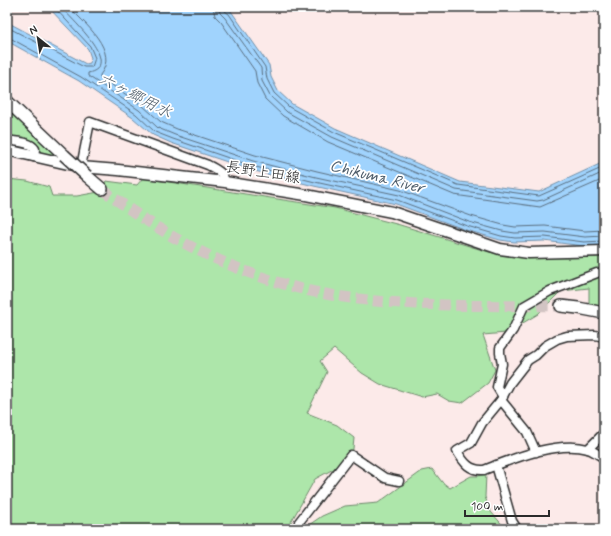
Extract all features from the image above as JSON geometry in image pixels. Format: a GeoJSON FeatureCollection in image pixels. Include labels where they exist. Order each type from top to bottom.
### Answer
{"type":"FeatureCollection","features":[{"type":"Feature","properties":{"kind":"highway"},"geometry":{"type":"LineString","coordinates":[[7,101],[102,189]]}},
{"type":"Feature","properties":{"kind":"highway"},"geometry":{"type":"LineString","coordinates":[[561,306],[604,313]]}},
{"type":"Feature","properties":{"kind":"main road","name":"長野上田線"},"geometry":{"type":"LineString","coordinates":[[7,150],[84,172],[118,170],[226,182],[306,195],[392,212],[500,249],[529,253],[604,251]]}},
{"type":"Feature","properties":{"kind":"street"},"geometry":{"type":"LineString","coordinates":[[84,172],[90,122],[208,166],[219,171],[224,176],[226,182]]}},
{"type":"Feature","properties":{"kind":"street"},"geometry":{"type":"LineString","coordinates":[[7,140],[33,146],[35,150],[34,157]]}},
{"type":"Feature","properties":{"kind":"street"},"geometry":{"type":"LineString","coordinates":[[536,452],[527,432],[502,399],[497,387],[502,364],[500,351],[501,346],[514,330],[522,308],[531,301],[550,291],[597,273]]}},
{"type":"Feature","properties":{"kind":"street"},"geometry":{"type":"LineString","coordinates":[[604,337],[587,335],[567,336],[551,342],[528,360],[510,383],[502,399],[482,423],[471,443],[457,451],[470,468],[477,471],[554,447],[576,447],[588,449],[604,458]]}},
{"type":"Feature","properties":{"kind":"street"},"geometry":{"type":"LineString","coordinates":[[588,449],[604,433]]}},
{"type":"Feature","properties":{"kind":"street"},"geometry":{"type":"LineString","coordinates":[[299,522],[351,455],[385,478],[399,481]]}},
{"type":"Feature","properties":{"kind":"street"},"geometry":{"type":"LineString","coordinates":[[496,465],[512,520],[517,529]]}},
{"type":"Feature","properties":{"kind":"green space"},"geometry":{"type":"Polygon","coordinates":[[[7,107],[62,159],[39,154],[36,148],[7,139],[7,122],[12,117],[9,115],[7,117],[7,107]]]}},
{"type":"Feature","properties":{"kind":"green space"},"geometry":{"type":"Polygon","coordinates":[[[143,178],[335,208],[400,225],[489,252],[532,257],[604,257],[604,307],[589,303],[589,288],[561,291],[538,314],[506,333],[483,335],[495,370],[488,383],[462,403],[449,401],[437,394],[422,397],[380,384],[362,373],[334,349],[320,361],[327,372],[307,413],[337,425],[354,438],[352,459],[315,479],[287,529],[7,529],[7,179],[27,181],[49,187],[52,196],[77,196],[99,192],[106,181],[137,185],[143,178]]]}},
{"type":"Feature","properties":{"kind":"green space"},"geometry":{"type":"Polygon","coordinates":[[[432,469],[442,482],[450,488],[471,476],[486,474],[485,497],[491,512],[506,529],[303,529],[322,516],[345,506],[378,503],[422,471],[432,469]]]}},
{"type":"Feature","properties":{"kind":"water"},"geometry":{"type":"Polygon","coordinates":[[[48,7],[225,7],[231,11],[269,65],[271,77],[278,91],[292,104],[335,128],[460,182],[539,192],[604,162],[604,245],[584,246],[544,241],[514,242],[500,240],[466,230],[396,204],[251,170],[171,143],[153,135],[133,118],[79,81],[7,41],[7,22],[86,64],[90,63],[91,58],[88,49],[48,7]]]}},
{"type":"Feature","properties":{"kind":"tunnel"},"geometry":{"type":"LineString","coordinates":[[102,189],[149,222],[204,253],[266,279],[309,291],[360,299],[417,304],[561,306]]}},
{"type":"Feature","properties":{"kind":"water label","name":"六ヶ郷用水"},"geometry":{"type":"Point","coordinates":[135,96]}},
{"type":"Feature","properties":{"kind":"water label","name":"Chikuma River"},"geometry":{"type":"Point","coordinates":[377,177]}}]}
